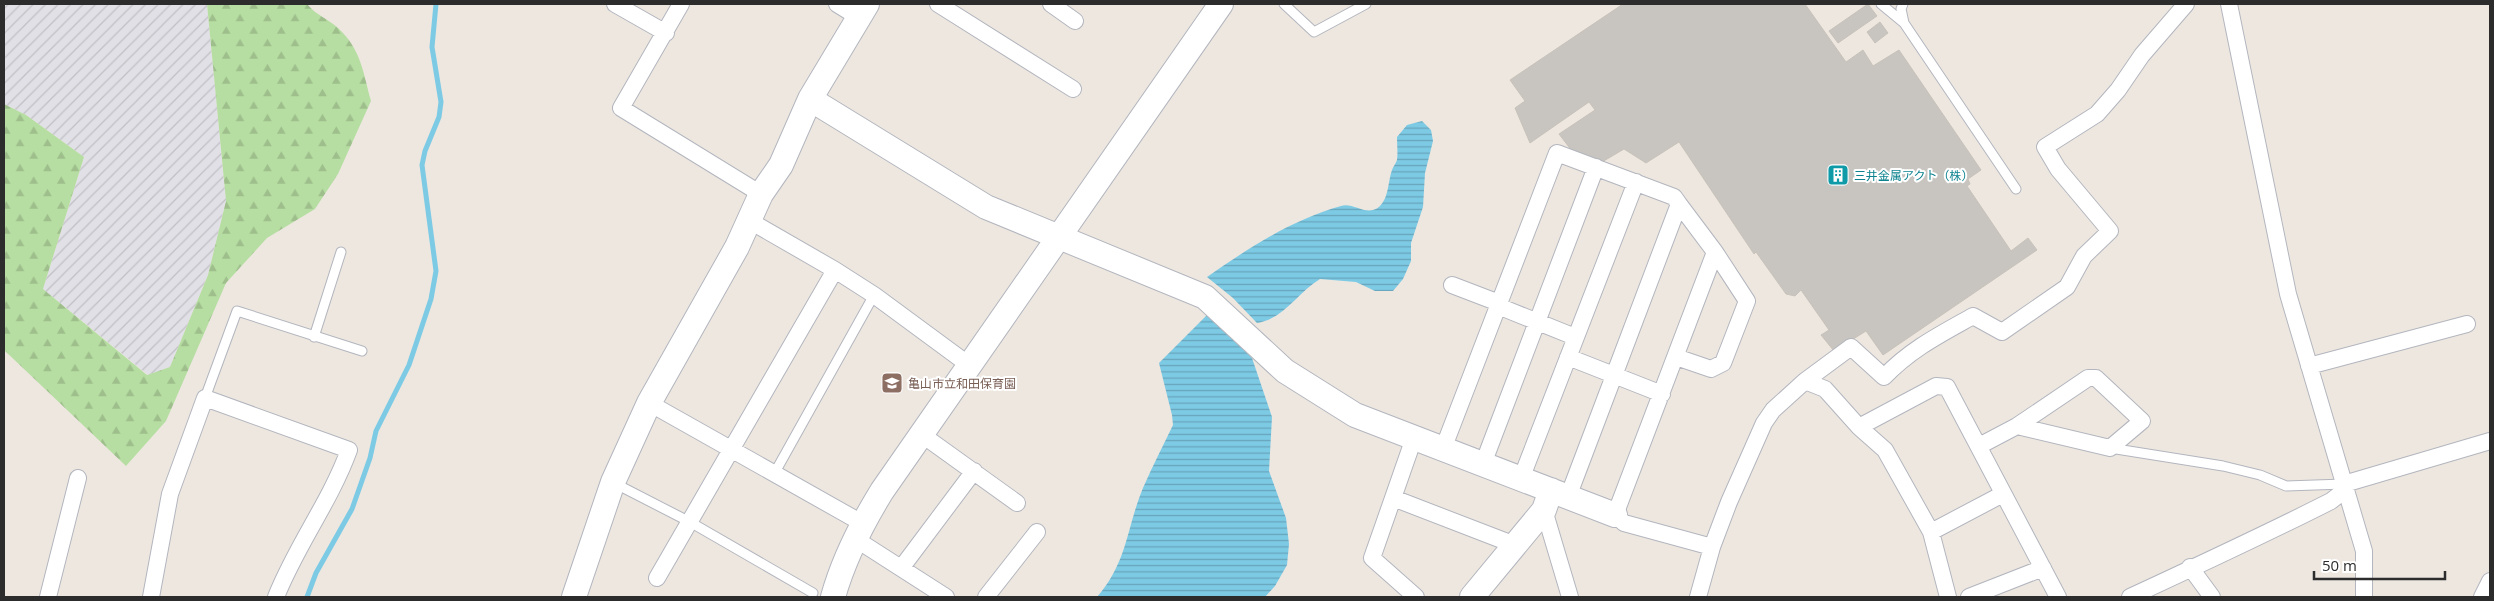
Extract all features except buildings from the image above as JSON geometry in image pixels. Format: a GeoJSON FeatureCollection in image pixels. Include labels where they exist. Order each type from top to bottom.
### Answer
{"type":"FeatureCollection","features":[{"type":"Feature","properties":{"kind":"street"},"geometry":{"type":"LineString","coordinates":[[615,4],[666,33]]}},
{"type":"Feature","properties":{"kind":"street"},"geometry":{"type":"LineString","coordinates":[[681,4],[621,108],[761,194]]}},
{"type":"Feature","properties":{"kind":"street"},"geometry":{"type":"LineString","coordinates":[[574,597],[612,482],[649,403],[750,222],[761,194],[781,165],[810,99],[863,10],[837,4]]}},
{"type":"Feature","properties":{"kind":"street"},"geometry":{"type":"LineString","coordinates":[[938,4],[1073,89]]}},
{"type":"Feature","properties":{"kind":"street"},"geometry":{"type":"LineString","coordinates":[[1051,4],[1075,21]]}},
{"type":"Feature","properties":{"kind":"street"},"geometry":{"type":"LineString","coordinates":[[823,595],[842,566],[858,530],[921,434],[1222,4]]}},
{"type":"Feature","properties":{"kind":"street"},"geometry":{"type":"LineString","coordinates":[[1698,597],[1712,546],[1764,422],[1773,410],[1805,381],[1851,347],[1884,377],[1902,358],[1920,345],[1972,316],[2002,332],[2067,287],[2084,256],[2110,230],[2058,169],[2045,147],[2097,114],[2118,90],[2142,55],[2186,4]]}},
{"type":"Feature","properties":{"kind":"street"},"geometry":{"type":"LineString","coordinates":[[2229,4],[2288,294],[2364,551],[2364,597]]}},
{"type":"Feature","properties":{"kind":"street"},"geometry":{"type":"LineString","coordinates":[[810,99],[986,207],[1205,297],[1285,371],[1355,415],[1521,479],[1554,499],[1615,515],[1624,523],[1712,546]]}},
{"type":"Feature","properties":{"kind":"street"},"geometry":{"type":"LineString","coordinates":[[1443,449],[1557,153],[1674,197],[1715,252],[1747,301],[1722,363],[1711,370],[1676,356]]}},
{"type":"Feature","properties":{"kind":"street"},"geometry":{"type":"LineString","coordinates":[[1483,464],[1596,167]]}},
{"type":"Feature","properties":{"kind":"street"},"geometry":{"type":"LineString","coordinates":[[1521,479],[1636,182]]}},
{"type":"Feature","properties":{"kind":"street"},"geometry":{"type":"LineString","coordinates":[[1472,597],[1554,499],[1614,375],[1680,204]]}},
{"type":"Feature","properties":{"kind":"street"},"geometry":{"type":"LineString","coordinates":[[750,222],[835,270],[874,295],[969,364]]}},
{"type":"Feature","properties":{"kind":"street"},"geometry":{"type":"LineString","coordinates":[[1615,515],[1715,252]]}},
{"type":"Feature","properties":{"kind":"street"},"geometry":{"type":"LineString","coordinates":[[656,578],[835,270]]}},
{"type":"Feature","properties":{"kind":"street"},"geometry":{"type":"LineString","coordinates":[[1452,286],[1575,337]]}},
{"type":"Feature","properties":{"kind":"street"},"geometry":{"type":"LineString","coordinates":[[2309,366],[2468,324]]}},
{"type":"Feature","properties":{"kind":"street"},"geometry":{"type":"LineString","coordinates":[[1568,357],[1662,394]]}},
{"type":"Feature","properties":{"kind":"street"},"geometry":{"type":"LineString","coordinates":[[1979,446],[2017,426],[2088,378],[2096,378],[2142,422],[2110,448],[2017,426]]}},
{"type":"Feature","properties":{"kind":"street"},"geometry":{"type":"LineString","coordinates":[[1805,381],[1825,389],[1859,427],[1885,450],[1930,532],[1948,597]]}},
{"type":"Feature","properties":{"kind":"street"},"geometry":{"type":"LineString","coordinates":[[1859,427],[1936,386],[1947,387],[2058,597]]}},
{"type":"Feature","properties":{"kind":"street"},"geometry":{"type":"LineString","coordinates":[[151,597],[170,494],[205,398],[349,450],[339,479],[291,561],[276,597]]}},
{"type":"Feature","properties":{"kind":"street"},"geometry":{"type":"LineString","coordinates":[[649,403],[774,474],[858,530],[902,567],[946,597]]}},
{"type":"Feature","properties":{"kind":"street"},"geometry":{"type":"LineString","coordinates":[[921,434],[1018,503]]}},
{"type":"Feature","properties":{"kind":"street"},"geometry":{"type":"LineString","coordinates":[[1414,438],[1372,558],[1416,597]]}},
{"type":"Feature","properties":{"kind":"street"},"geometry":{"type":"LineString","coordinates":[[2130,597],[2190,567],[2227,554],[2331,501],[2345,487],[2490,441]]}},
{"type":"Feature","properties":{"kind":"street"},"geometry":{"type":"LineString","coordinates":[[902,567],[974,471]]}},
{"type":"Feature","properties":{"kind":"street"},"geometry":{"type":"LineString","coordinates":[[48,597],[78,478]]}},
{"type":"Feature","properties":{"kind":"street"},"geometry":{"type":"LineString","coordinates":[[1930,532],[2003,494]]}},
{"type":"Feature","properties":{"kind":"street"},"geometry":{"type":"LineString","coordinates":[[1393,498],[1515,545]]}},
{"type":"Feature","properties":{"kind":"street"},"geometry":{"type":"LineString","coordinates":[[1554,499],[1570,597]]}},
{"type":"Feature","properties":{"kind":"street"},"geometry":{"type":"LineString","coordinates":[[986,597],[1038,532]]}},
{"type":"Feature","properties":{"kind":"street"},"geometry":{"type":"LineString","coordinates":[[2190,567],[2212,597]]}},
{"type":"Feature","properties":{"kind":"street"},"geometry":{"type":"LineString","coordinates":[[1969,597],[2043,568]]}},
{"type":"Feature","properties":{"kind":"street"},"geometry":{"type":"LineString","coordinates":[[2482,597],[2490,581]]}},
{"type":"Feature","properties":{"kind":"lane"},"geometry":{"type":"LineString","coordinates":[[1284,4],[1314,32],[1366,4]]}},
{"type":"Feature","properties":{"kind":"lane"},"geometry":{"type":"LineString","coordinates":[[1881,4],[1904,22],[2016,189]]}},
{"type":"Feature","properties":{"kind":"lane"},"geometry":{"type":"LineString","coordinates":[[1903,4],[1901,9],[1904,22]]}},
{"type":"Feature","properties":{"kind":"lane"},"geometry":{"type":"LineString","coordinates":[[314,337],[342,252]]}},
{"type":"Feature","properties":{"kind":"lane"},"geometry":{"type":"LineString","coordinates":[[774,474],[874,295]]}},
{"type":"Feature","properties":{"kind":"lane"},"geometry":{"type":"LineString","coordinates":[[205,398],[237,311],[362,351]]}},
{"type":"Feature","properties":{"kind":"lane"},"geometry":{"type":"LineString","coordinates":[[2110,448],[2223,466],[2260,475],[2286,486],[2345,487]]}},
{"type":"Feature","properties":{"kind":"lane"},"geometry":{"type":"LineString","coordinates":[[612,482],[690,522],[823,595]]}},
{"type":"Feature","properties":{"kind":"shaded area"},"geometry":{"type":"Polygon","coordinates":[[[4,4],[207,4],[226,201],[208,275],[170,367],[148,375],[43,289],[84,157],[26,115],[4,104],[4,4]]]}},
{"type":"Feature","properties":{"kind":"green space"},"geometry":{"type":"Polygon","coordinates":[[[207,4],[307,4],[338,28],[352,44],[363,71],[371,101],[338,174],[315,209],[267,238],[226,283],[166,421],[126,466],[4,350],[4,104],[26,115],[84,157],[43,289],[147,375],[170,367],[208,275],[226,201],[207,4]]]}},
{"type":"Feature","properties":{"kind":"water"},"geometry":{"type":"Polygon","coordinates":[[[1422,121],[1431,130],[1433,141],[1425,173],[1423,207],[1411,243],[1411,261],[1403,279],[1393,291],[1375,291],[1356,282],[1320,279],[1283,311],[1257,323],[1233,298],[1207,277],[1255,245],[1305,219],[1346,205],[1365,210],[1375,209],[1380,206],[1385,198],[1392,170],[1397,160],[1397,137],[1407,125],[1422,121]]]}},
{"type":"Feature","properties":{"kind":"water"},"geometry":{"type":"Polygon","coordinates":[[[1208,314],[1252,358],[1272,417],[1269,471],[1286,518],[1289,544],[1287,565],[1275,586],[1265,597],[1097,597],[1115,571],[1121,558],[1137,503],[1173,425],[1159,363],[1208,314]]]}},
{"type":"Feature","properties":{"kind":"waterway"},"geometry":{"type":"LineString","coordinates":[[307,597],[316,573],[352,509],[370,458],[376,431],[409,365],[431,299],[436,271],[422,165],[425,151],[439,117],[441,102],[432,47],[436,4]]}},
{"type":"Feature","properties":{"kind":"place","name":"三井金属アクト（株）"},"geometry":{"type":"Point","coordinates":[1838,175]}},
{"type":"Feature","properties":{"kind":"place","name":"亀山市立和田保育園"},"geometry":{"type":"Point","coordinates":[892,383]}}]}
